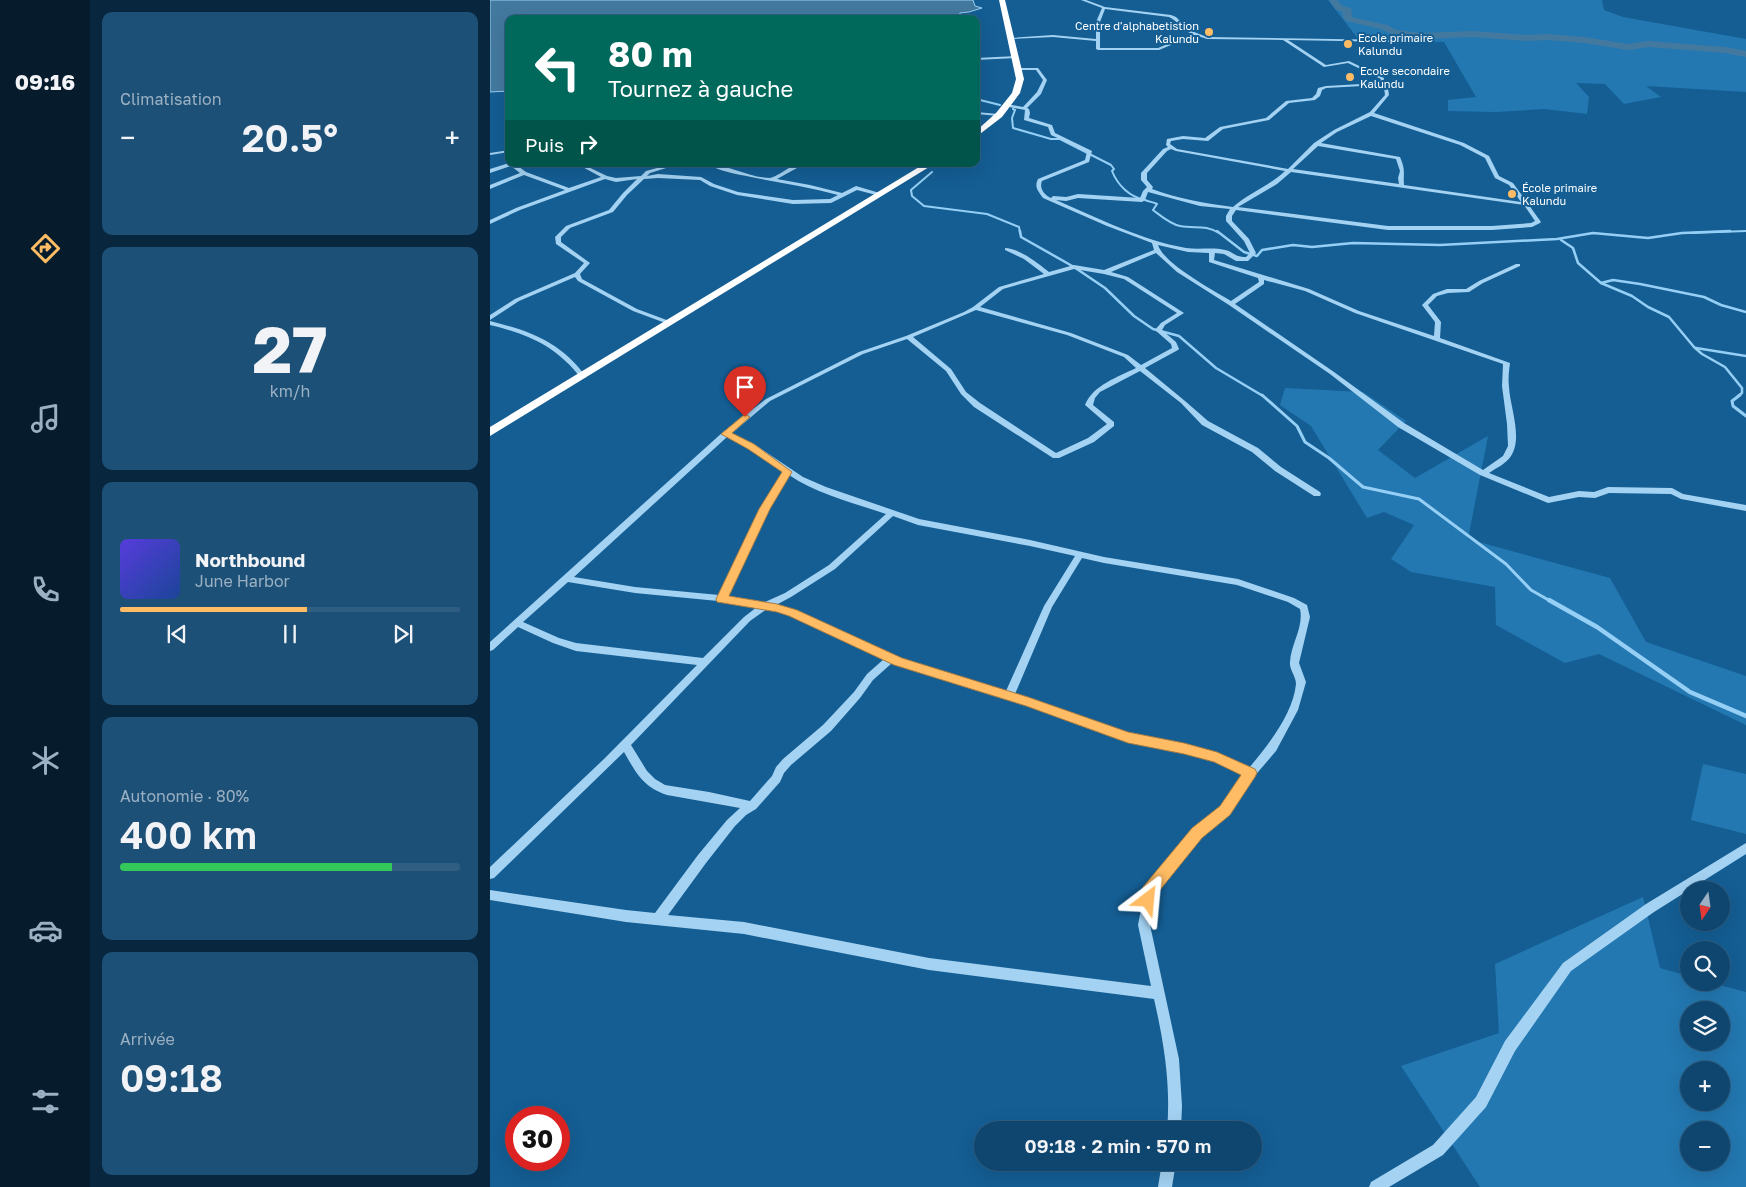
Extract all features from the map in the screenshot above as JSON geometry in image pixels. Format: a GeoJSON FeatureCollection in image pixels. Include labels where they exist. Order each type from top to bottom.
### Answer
{"type":"FeatureCollection","features":[{"type":"Feature","properties":{"kind":"highway"},"geometry":{"type":"LineString","coordinates":[[980,132],[999,115],[1016,93],[1020,79],[1002,0]]}},
{"type":"Feature","properties":{"kind":"highway"},"geometry":{"type":"LineString","coordinates":[[490,432],[925,167]]}},
{"type":"Feature","properties":{"kind":"street"},"geometry":{"type":"LineString","coordinates":[[1083,0],[1104,8],[1170,16],[1194,34],[1214,38],[1392,41]]}},
{"type":"Feature","properties":{"kind":"street"},"geometry":{"type":"LineString","coordinates":[[1104,8],[1098,22],[1098,49],[1159,49],[1194,34]]}},
{"type":"Feature","properties":{"kind":"street"},"geometry":{"type":"LineString","coordinates":[[1011,38],[1053,36],[1098,40]]}},
{"type":"Feature","properties":{"kind":"street"},"geometry":{"type":"LineString","coordinates":[[1284,39],[1294,48],[1306,52],[1325,66],[1349,62],[1383,78],[1381,84]]}},
{"type":"Feature","properties":{"kind":"street"},"geometry":{"type":"LineString","coordinates":[[980,58],[1016,57]]}},
{"type":"Feature","properties":{"kind":"street"},"geometry":{"type":"LineString","coordinates":[[1017,69],[1037,69],[1045,80],[1039,93],[1024,108]]}},
{"type":"Feature","properties":{"kind":"street"},"geometry":{"type":"LineString","coordinates":[[1006,106],[1028,110],[1026,119],[1050,126],[1053,134],[1090,154],[1087,161],[1043,177],[1038,184],[1045,197],[1154,242],[1188,250],[1225,252],[1236,259],[1243,260],[1248,259],[1253,253],[1247,240],[1229,221],[1228,217],[1234,209],[1269,188],[1316,144],[1336,130],[1371,114],[1387,95],[1386,88],[1381,84],[1326,87],[1320,89],[1318,95],[1313,99],[1288,102],[1267,119],[1222,128],[1206,140],[1182,137],[1173,138],[1167,143],[1170,148]]}},
{"type":"Feature","properties":{"kind":"street"},"geometry":{"type":"LineString","coordinates":[[980,113],[999,115]]}},
{"type":"Feature","properties":{"kind":"street"},"geometry":{"type":"LineString","coordinates":[[1148,190],[1200,204],[1362,226],[1433,229],[1492,228],[1537,223],[1538,220],[1511,184],[1498,177],[1488,157],[1479,152],[1371,114]]}},
{"type":"Feature","properties":{"kind":"street"},"geometry":{"type":"LineString","coordinates":[[1316,144],[1398,158],[1403,171],[1401,178],[1402,187]]}},
{"type":"Feature","properties":{"kind":"street"},"geometry":{"type":"LineString","coordinates":[[1045,197],[1061,199],[1078,196],[1142,200],[1150,187],[1144,180],[1144,174],[1164,150],[1170,148],[1260,166],[1525,204]]}},
{"type":"Feature","properties":{"kind":"street"},"geometry":{"type":"LineString","coordinates":[[490,154],[505,152]]}},
{"type":"Feature","properties":{"kind":"street"},"geometry":{"type":"LineString","coordinates":[[490,171],[505,166]]}},
{"type":"Feature","properties":{"kind":"street"},"geometry":{"type":"LineString","coordinates":[[516,167],[524,173],[570,190]]}},
{"type":"Feature","properties":{"kind":"street"},"geometry":{"type":"LineString","coordinates":[[585,167],[605,177],[624,181],[658,176],[702,179],[712,185],[737,193],[793,202],[828,202],[856,188],[880,194]]}},
{"type":"Feature","properties":{"kind":"street"},"geometry":{"type":"LineString","coordinates":[[490,318],[518,300],[577,274],[586,263],[558,243],[558,236],[568,227],[611,211],[648,172],[666,167]]}},
{"type":"Feature","properties":{"kind":"street"},"geometry":{"type":"LineString","coordinates":[[720,167],[771,180],[812,186],[843,195]]}},
{"type":"Feature","properties":{"kind":"street"},"geometry":{"type":"LineString","coordinates":[[771,180],[795,167]]}},
{"type":"Feature","properties":{"kind":"street"},"geometry":{"type":"LineString","coordinates":[[490,187],[524,173]]}},
{"type":"Feature","properties":{"kind":"street"},"geometry":{"type":"LineString","coordinates":[[490,222],[605,177]]}},
{"type":"Feature","properties":{"kind":"street"},"geometry":{"type":"LineString","coordinates":[[1154,242],[1157,251],[1179,271],[1332,373],[1401,425],[1483,473],[1548,500],[1579,494],[1594,495],[1608,490],[1672,491],[1681,496],[1746,508]]}},
{"type":"Feature","properties":{"kind":"street"},"geometry":{"type":"LineString","coordinates":[[1007,249],[1026,258],[1047,273]]}},
{"type":"Feature","properties":{"kind":"street"},"geometry":{"type":"LineString","coordinates":[[1105,272],[1157,251]]}},
{"type":"Feature","properties":{"kind":"street"},"geometry":{"type":"LineString","coordinates":[[1212,251],[1211,261],[1230,269],[1307,290],[1329,298],[1344,307],[1506,363],[1504,388],[1512,444],[1508,456],[1483,473]]}},
{"type":"Feature","properties":{"kind":"street"},"geometry":{"type":"LineString","coordinates":[[1437,339],[1438,322],[1425,305],[1431,298],[1447,291],[1467,291],[1481,282],[1518,265]]}},
{"type":"Feature","properties":{"kind":"street"},"geometry":{"type":"LineString","coordinates":[[490,647],[564,578],[726,434],[768,400],[861,353],[908,337],[975,308],[1001,288],[1047,273],[1074,267],[1105,272],[1126,278],[1181,313],[1163,324],[1158,330],[1174,343],[1176,349],[1098,391],[1090,401],[1093,410],[1111,424],[1091,440],[1056,456],[977,405],[963,393],[949,370],[908,337]]}},
{"type":"Feature","properties":{"kind":"street"},"geometry":{"type":"LineString","coordinates":[[577,274],[580,280],[635,310],[670,323]]}},
{"type":"Feature","properties":{"kind":"street"},"geometry":{"type":"LineString","coordinates":[[1231,304],[1258,288],[1262,283],[1261,276]]}},
{"type":"Feature","properties":{"kind":"street"},"geometry":{"type":"LineString","coordinates":[[975,308],[1046,327],[1126,356],[1183,402],[1205,423],[1255,450],[1278,469],[1317,494]]}},
{"type":"Feature","properties":{"kind":"street"},"geometry":{"type":"LineString","coordinates":[[490,323],[537,337],[561,353],[578,368],[583,377]]}},
{"type":"Feature","properties":{"kind":"street"},"geometry":{"type":"LineString","coordinates":[[726,434],[751,446],[787,472],[823,489],[891,514],[940,528],[1030,542],[1080,555],[1238,582],[1291,600],[1304,607],[1306,617],[1294,663],[1301,682],[1294,707],[1272,748],[1250,773],[1225,810],[1197,833],[1149,892],[1144,925],[1158,994],[1172,1047],[1176,1077],[1175,1121]]}},
{"type":"Feature","properties":{"kind":"street"},"geometry":{"type":"LineString","coordinates":[[721,599],[764,509],[787,472]]}},
{"type":"Feature","properties":{"kind":"street"},"geometry":{"type":"LineString","coordinates":[[490,874],[585,785],[747,619],[764,606],[788,595],[832,567],[891,514]]}},
{"type":"Feature","properties":{"kind":"street"},"geometry":{"type":"LineString","coordinates":[[1009,696],[1048,606],[1080,555]]}},
{"type":"Feature","properties":{"kind":"street"},"geometry":{"type":"LineString","coordinates":[[564,578],[616,588],[721,599],[793,613],[891,658],[1009,696],[1128,738],[1184,748],[1217,757],[1250,773]]}},
{"type":"Feature","properties":{"kind":"street"},"geometry":{"type":"LineString","coordinates":[[517,623],[556,641],[576,647],[704,662]]}},
{"type":"Feature","properties":{"kind":"street"},"geometry":{"type":"LineString","coordinates":[[660,918],[702,858],[731,823],[742,812],[752,806],[776,779],[780,770],[787,762],[827,728],[857,695],[870,677],[891,658]]}},
{"type":"Feature","properties":{"kind":"street"},"geometry":{"type":"LineString","coordinates":[[625,744],[639,769],[650,781],[661,788],[672,792],[692,793],[752,806]]}},
{"type":"Feature","properties":{"kind":"street"},"geometry":{"type":"LineString","coordinates":[[1376,1187],[1438,1150],[1480,1102],[1510,1046],[1567,967],[1650,908],[1746,848]]}},
{"type":"Feature","properties":{"kind":"street"},"geometry":{"type":"LineString","coordinates":[[490,895],[626,916],[744,928],[929,964],[1158,994]]}},
{"type":"Feature","properties":{"kind":"street"},"geometry":{"type":"LineString","coordinates":[[1165,1187],[1168,1171]]}},
{"type":"Feature","properties":{"kind":"shaded area"},"geometry":{"type":"Polygon","coordinates":[[[490,0],[973,0],[975,6],[982,8],[960,13],[959,15],[505,15],[505,91],[490,92],[490,0]]]}},
{"type":"Feature","properties":{"kind":"shaded area"},"geometry":{"type":"Polygon","coordinates":[[[1328,0],[1602,0],[1604,10],[1623,17],[1746,39],[1746,92],[1646,86],[1661,97],[1624,104],[1605,84],[1576,83],[1589,97],[1587,114],[1544,109],[1496,112],[1448,111],[1448,100],[1476,97],[1444,42],[1359,40],[1328,0]]]}},
{"type":"Feature","properties":{"kind":"shaded area"},"geometry":{"type":"Polygon","coordinates":[[[1285,388],[1363,392],[1406,421],[1378,450],[1415,478],[1488,436],[1468,539],[1610,578],[1646,642],[1746,676],[1746,725],[1599,654],[1565,663],[1496,625],[1495,587],[1411,572],[1391,559],[1414,525],[1384,512],[1367,518],[1311,426],[1280,405],[1285,388]]]}},
{"type":"Feature","properties":{"kind":"shaded area"},"geometry":{"type":"Polygon","coordinates":[[[1703,764],[1746,774],[1746,834],[1691,820],[1703,764]]]}},
{"type":"Feature","properties":{"kind":"shaded area"},"geometry":{"type":"Polygon","coordinates":[[[1643,897],[1660,968],[1680,974],[1680,991],[1730,991],[1730,988],[1746,992],[1746,1187],[1480,1187],[1401,1066],[1499,1033],[1495,964],[1643,897]]]}},
{"type":"Feature","properties":{"kind":"waterway"},"geometry":{"type":"LineString","coordinates":[[1333,0],[1339,8],[1348,10],[1346,16],[1349,19],[1384,27],[1394,32],[1421,36],[1473,34],[1526,38],[1547,37],[1584,40],[1628,47],[1649,44],[1725,50],[1746,54]]}},
{"type":"Feature","properties":{"kind":"waterway"},"geometry":{"type":"LineString","coordinates":[[980,100],[1000,105]]}},
{"type":"Feature","properties":{"kind":"waterway"},"geometry":{"type":"LineString","coordinates":[[1013,109],[1015,110],[1012,118],[1013,128],[1051,139],[1060,139],[1111,165],[1114,169],[1112,171],[1125,190],[1140,199],[1157,204],[1153,210],[1173,224],[1185,227],[1200,227],[1219,233]]}},
{"type":"Feature","properties":{"kind":"waterway"},"geometry":{"type":"LineString","coordinates":[[932,172],[911,190],[912,196],[924,206],[987,214],[1019,227],[1020,233]]}},
{"type":"Feature","properties":{"kind":"waterway"},"geometry":{"type":"LineString","coordinates":[[1020,231],[1021,237],[1074,267],[1105,288],[1134,316],[1153,329],[1179,336],[1216,368],[1263,396]]}},
{"type":"Feature","properties":{"kind":"waterway"},"geometry":{"type":"LineString","coordinates":[[1217,231],[1244,252],[1257,256],[1262,250],[1293,245],[1312,247],[1353,243],[1440,245],[1557,239],[1593,233],[1648,238],[1682,233],[1730,231]]}},
{"type":"Feature","properties":{"kind":"waterway"},"geometry":{"type":"LineString","coordinates":[[1690,233],[1746,231]]}},
{"type":"Feature","properties":{"kind":"waterway"},"geometry":{"type":"LineString","coordinates":[[1561,240],[1573,248],[1578,263],[1601,283]]}},
{"type":"Feature","properties":{"kind":"waterway"},"geometry":{"type":"LineString","coordinates":[[1601,283],[1613,280],[1640,284],[1704,297],[1721,305],[1746,312]]}},
{"type":"Feature","properties":{"kind":"waterway"},"geometry":{"type":"LineString","coordinates":[[1601,283],[1632,296],[1648,307],[1669,317],[1694,347],[1702,354],[1725,367],[1742,388],[1742,393],[1738,396]]}},
{"type":"Feature","properties":{"kind":"waterway"},"geometry":{"type":"LineString","coordinates":[[1696,348],[1746,356]]}},
{"type":"Feature","properties":{"kind":"waterway"},"geometry":{"type":"LineString","coordinates":[[1262,395],[1297,426],[1305,442],[1329,458],[1363,487],[1419,499],[1506,564],[1531,590],[1552,602]]}},
{"type":"Feature","properties":{"kind":"waterway"},"geometry":{"type":"LineString","coordinates":[[1740,395],[1732,401],[1733,406],[1746,416]]}},
{"type":"Feature","properties":{"kind":"waterway"},"geometry":{"type":"LineString","coordinates":[[1549,600],[1597,627],[1690,692],[1746,716]]}},
{"type":"Feature","properties":{"kind":"place","name":"Centre d'alphabetistion Kalundu"},"geometry":{"type":"Point","coordinates":[1209,32]}},
{"type":"Feature","properties":{"kind":"place","name":"Ecole primaire Kalundu"},"geometry":{"type":"Point","coordinates":[1348,44]}},
{"type":"Feature","properties":{"kind":"place","name":"Ecole secondaire Kalundu"},"geometry":{"type":"Point","coordinates":[1350,77]}},
{"type":"Feature","properties":{"kind":"place","name":"École primaire Kalundu"},"geometry":{"type":"Point","coordinates":[1512,194]}},
{"type":"Feature","properties":{"kind":"route"},"geometry":{"type":"LineString","coordinates":[[745,417],[726,434],[751,446],[787,472],[764,509],[721,599],[777,608],[793,613],[899,662],[1050,709],[1128,738],[1184,748],[1217,757],[1250,773],[1225,810],[1197,833],[1149,892],[1148,900]]}}]}
